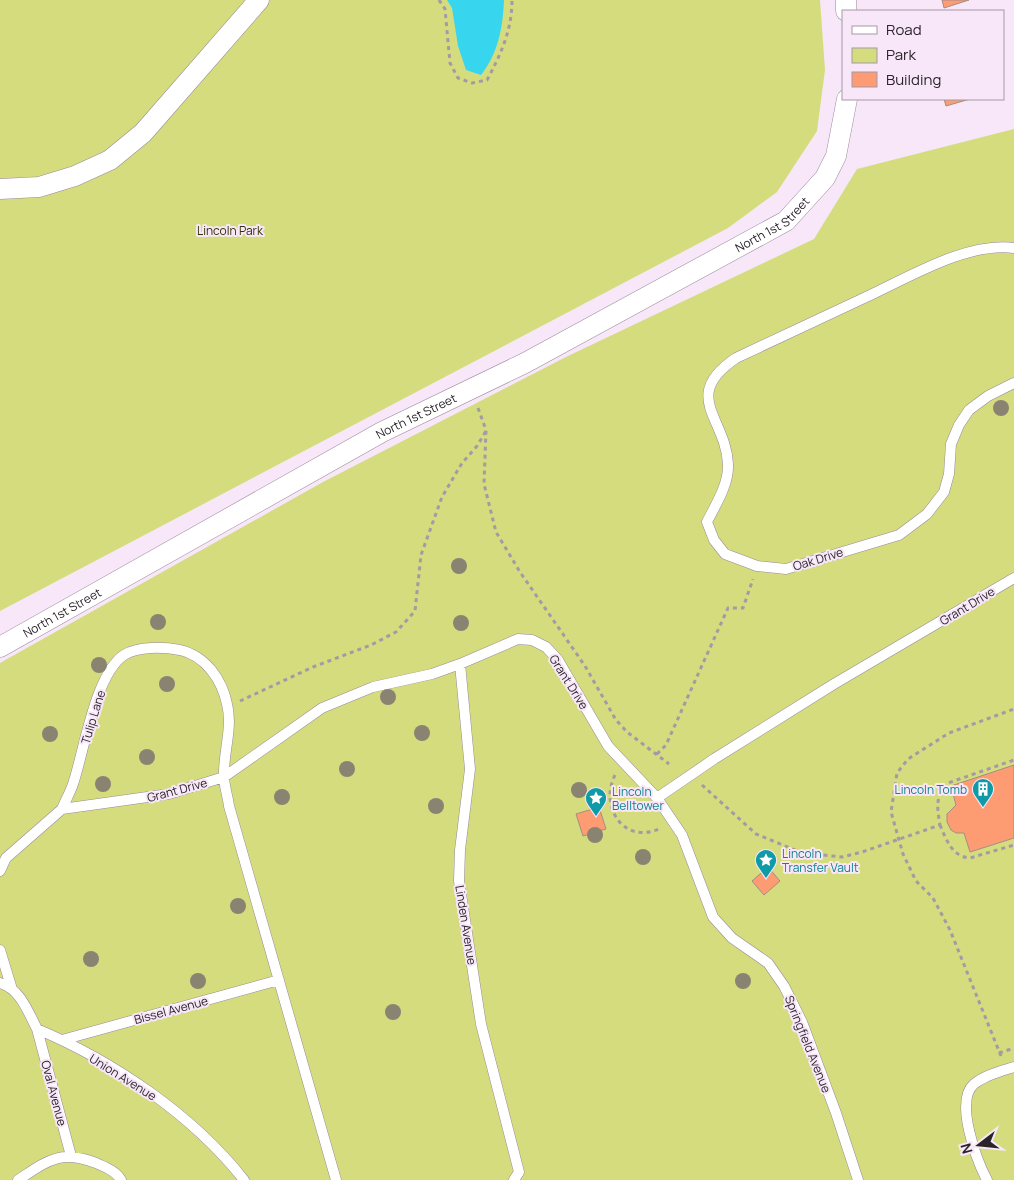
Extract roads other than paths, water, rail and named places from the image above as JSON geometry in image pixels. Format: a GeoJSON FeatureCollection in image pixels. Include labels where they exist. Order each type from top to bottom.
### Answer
{"type":"FeatureCollection","features":[{"type":"Feature","properties":{"kind":"street"},"geometry":{"type":"LineString","coordinates":[[0,189],[39,187],[75,176],[110,160],[143,133],[259,0]]}},
{"type":"Feature","properties":{"kind":"street","name":"North 1st Street"},"geometry":{"type":"LineString","coordinates":[[0,647],[382,432],[517,367],[636,300],[761,236],[786,221],[825,178],[836,156],[847,100]]}},
{"type":"Feature","properties":{"kind":"lane","name":"Oak Drive"},"geometry":{"type":"LineString","coordinates":[[1014,248],[998,246],[978,250],[935,265],[745,354],[720,369],[711,383],[708,396],[728,464],[726,481],[708,522],[714,540],[725,554],[756,566],[786,569],[899,535],[927,514],[944,492],[949,474],[952,444],[958,425],[969,410],[988,396],[1014,384]]}},
{"type":"Feature","properties":{"kind":"lane","name":"Grant Drive"},"geometry":{"type":"LineString","coordinates":[[62,809],[169,794],[224,777],[322,708],[373,687],[432,674],[518,639],[532,640],[546,647],[558,660],[608,746],[657,798],[714,759],[834,684],[1014,578]]}},
{"type":"Feature","properties":{"kind":"lane","name":"Tulip Lane"},"geometry":{"type":"LineString","coordinates":[[62,809],[72,785],[98,696],[107,675],[124,655],[142,649],[180,650],[194,656],[209,667],[219,679],[228,706],[224,777]]}},
{"type":"Feature","properties":{"kind":"lane","name":"Linden Avenue"},"geometry":{"type":"LineString","coordinates":[[460,664],[470,769],[460,850],[459,881],[481,1024],[518,1172],[514,1180]]}},
{"type":"Feature","properties":{"kind":"lane"},"geometry":{"type":"LineString","coordinates":[[224,777],[230,806],[336,1180]]}},
{"type":"Feature","properties":{"kind":"lane","name":"Springfield Avenue"},"geometry":{"type":"LineString","coordinates":[[657,798],[682,834],[713,917],[732,938],[768,963],[784,986],[808,1040],[858,1180]]}},
{"type":"Feature","properties":{"kind":"lane"},"geometry":{"type":"LineString","coordinates":[[0,871],[3,857],[62,809]]}},
{"type":"Feature","properties":{"kind":"lane"},"geometry":{"type":"LineString","coordinates":[[0,950],[11,986],[26,1006],[37,1029]]}},
{"type":"Feature","properties":{"kind":"lane","name":"Bissel Avenue"},"geometry":{"type":"LineString","coordinates":[[62,1040],[279,980]]}},
{"type":"Feature","properties":{"kind":"lane"},"geometry":{"type":"LineString","coordinates":[[0,983],[11,986]]}},
{"type":"Feature","properties":{"kind":"lane","name":"Union Avenue"},"geometry":{"type":"LineString","coordinates":[[37,1029],[62,1040],[131,1080],[166,1105],[225,1156],[244,1180]]}},
{"type":"Feature","properties":{"kind":"lane","name":"Oval Avenue"},"geometry":{"type":"LineString","coordinates":[[37,1029],[71,1156]]}},
{"type":"Feature","properties":{"kind":"lane"},"geometry":{"type":"LineString","coordinates":[[987,1180],[976,1158],[968,1119],[968,1095],[973,1084],[991,1074],[1014,1067]]}},
{"type":"Feature","properties":{"kind":"lane"},"geometry":{"type":"LineString","coordinates":[[18,1180],[55,1157],[71,1156],[103,1166],[118,1174],[121,1180]]}},
{"type":"Feature","properties":{"kind":"water"},"geometry":{"type":"Polygon","coordinates":[[[447,0],[504,0],[498,40],[492,58],[481,75],[466,70],[458,46],[452,8],[447,0]]]}},
{"type":"Feature","properties":{"kind":"place","name":"Lincoln Tomb"},"geometry":{"type":"Point","coordinates":[983,808]}},
{"type":"Feature","properties":{"kind":"place","name":"Lincoln Belltower"},"geometry":{"type":"Point","coordinates":[596,817]}},
{"type":"Feature","properties":{"kind":"place","name":"Lincoln Transfer Vault"},"geometry":{"type":"Point","coordinates":[766,879]}},
{"type":"Feature","properties":{"kind":"park label","name":"Lincoln Park"},"geometry":{"type":"Point","coordinates":[230,230]}}]}
